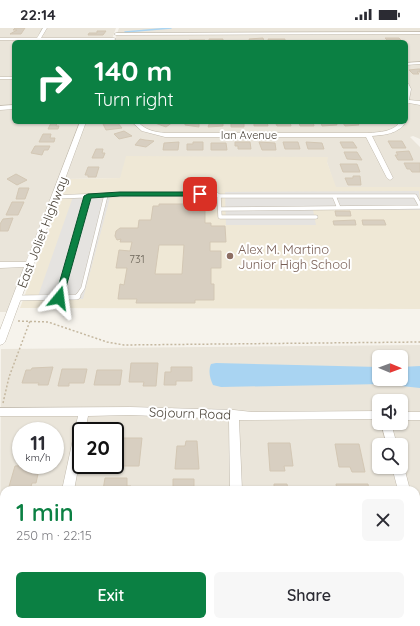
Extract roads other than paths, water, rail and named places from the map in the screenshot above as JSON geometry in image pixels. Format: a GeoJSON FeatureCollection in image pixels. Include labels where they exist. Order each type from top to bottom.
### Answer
{"type":"FeatureCollection","features":[{"type":"Feature","properties":{"kind":"street"},"geometry":{"type":"LineString","coordinates":[[37,40],[46,28]]}},
{"type":"Feature","properties":{"kind":"street"},"geometry":{"type":"LineString","coordinates":[[114,38],[118,28]]}},
{"type":"Feature","properties":{"kind":"street"},"geometry":{"type":"LineString","coordinates":[[368,28],[376,39]]}},
{"type":"Feature","properties":{"kind":"street"},"geometry":{"type":"LineString","coordinates":[[0,39],[37,40],[420,33]]}},
{"type":"Feature","properties":{"kind":"street"},"geometry":{"type":"LineString","coordinates":[[408,64],[420,63]]}},
{"type":"Feature","properties":{"kind":"street"},"geometry":{"type":"LineString","coordinates":[[0,78],[12,76]]}},
{"type":"Feature","properties":{"kind":"street"},"geometry":{"type":"LineString","coordinates":[[408,102],[420,103]]}},
{"type":"Feature","properties":{"kind":"street"},"geometry":{"type":"LineString","coordinates":[[0,108],[12,107]]}},
{"type":"Feature","properties":{"kind":"street","name":"East Joliet Highway"},"geometry":{"type":"LineString","coordinates":[[0,342],[82,124]]}},
{"type":"Feature","properties":{"kind":"street","name":"Ian Avenue"},"geometry":{"type":"LineString","coordinates":[[136,124],[145,131],[165,135],[368,135],[391,132],[402,124]]}},
{"type":"Feature","properties":{"kind":"street"},"geometry":{"type":"LineString","coordinates":[[368,135],[390,178]]}},
{"type":"Feature","properties":{"kind":"street"},"geometry":{"type":"LineString","coordinates":[[0,265],[30,264]]}},
{"type":"Feature","properties":{"kind":"street"},"geometry":{"type":"LineString","coordinates":[[69,486],[84,411]]}},
{"type":"Feature","properties":{"kind":"street","name":"Sojourn Road"},"geometry":{"type":"LineString","coordinates":[[0,412],[84,411],[174,412],[252,416],[372,416]]}},
{"type":"Feature","properties":{"kind":"street"},"geometry":{"type":"LineString","coordinates":[[234,414],[236,486]]}},
{"type":"Feature","properties":{"kind":"street"},"geometry":{"type":"LineString","coordinates":[[408,416],[420,416]]}},
{"type":"Feature","properties":{"kind":"street"},"geometry":{"type":"LineString","coordinates":[[400,474],[403,486]]}},
{"type":"Feature","properties":{"kind":"lane"},"geometry":{"type":"LineString","coordinates":[[55,197],[216,194],[219,196],[415,196],[420,206],[220,209]]}},
{"type":"Feature","properties":{"kind":"lane"},"geometry":{"type":"LineString","coordinates":[[17,298],[77,297],[83,288],[106,195]]}},
{"type":"Feature","properties":{"kind":"lane"},"geometry":{"type":"LineString","coordinates":[[59,298],[88,196]]}},
{"type":"Feature","properties":{"kind":"lane"},"geometry":{"type":"LineString","coordinates":[[219,196],[220,217],[316,217]]}},
{"type":"Feature","properties":{"kind":"lane"},"geometry":{"type":"LineString","coordinates":[[334,196],[339,208]]}},
{"type":"Feature","properties":{"kind":"water"},"geometry":{"type":"Polygon","coordinates":[[[211,364],[372,367],[372,384],[221,387],[213,385],[210,378],[211,364]]]}},
{"type":"Feature","properties":{"kind":"water"},"geometry":{"type":"Polygon","coordinates":[[[420,366],[420,388],[402,386],[408,386],[408,367],[420,366]]]}},
{"type":"Feature","properties":{"kind":"waterway"},"geometry":{"type":"LineString","coordinates":[[125,32],[171,28]]}},
{"type":"Feature","properties":{"kind":"place","name":"Alex M. Martino Junior High School"},"geometry":{"type":"Point","coordinates":[230,256]}}]}
